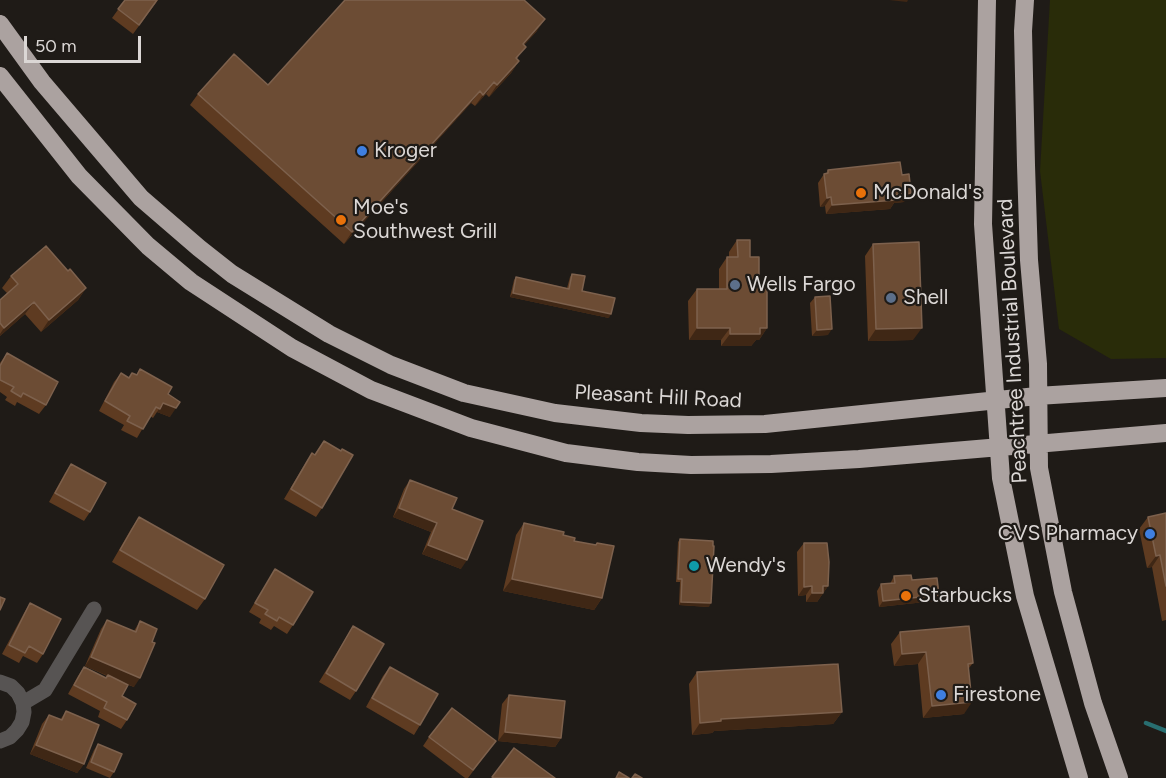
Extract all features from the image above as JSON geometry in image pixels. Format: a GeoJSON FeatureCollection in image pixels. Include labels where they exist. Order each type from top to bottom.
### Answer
{"type":"FeatureCollection","features":[{"type":"Feature","properties":{"kind":"highway","name":"Peachtree Industrial Boulevard"},"geometry":{"type":"LineString","coordinates":[[987,0],[983,224],[997,447],[1003,489],[1025,596],[1079,778]]}},
{"type":"Feature","properties":{"kind":"highway","name":"Peachtree Industrial Boulevard"},"geometry":{"type":"LineString","coordinates":[[1025,0],[1026,165],[1029,260],[1038,364],[1039,468],[1063,592],[1093,703],[1119,778]]}},
{"type":"Feature","properties":{"kind":"highway","name":"Pleasant Hill Road"},"geometry":{"type":"LineString","coordinates":[[0,24],[42,82],[141,198],[199,248],[232,274],[329,334],[391,365],[454,389],[555,413],[641,423],[688,425],[765,424],[1037,396],[1166,388]]}},
{"type":"Feature","properties":{"kind":"highway"},"geometry":{"type":"LineString","coordinates":[[0,76],[79,176],[148,246],[191,282],[292,348],[371,390],[471,428],[566,453],[638,462],[691,465],[771,464],[1166,433]]}},
{"type":"Feature","properties":{"kind":"street"},"geometry":{"type":"LineString","coordinates":[[23,703],[45,690],[94,609]]}},
{"type":"Feature","properties":{"kind":"street"},"geometry":{"type":"LineString","coordinates":[[0,682],[11,686],[18,693],[24,712],[17,730],[0,743]]}},
{"type":"Feature","properties":{"kind":"green space"},"geometry":{"type":"Polygon","coordinates":[[[1050,0],[1166,0],[1166,358],[1111,359],[1059,329],[1040,171],[1050,0]]]}},
{"type":"Feature","properties":{"kind":"building"},"geometry":{"type":"Polygon","coordinates":[[[125,0],[157,0],[139,25],[118,9],[125,0]]]}},
{"type":"Feature","properties":{"kind":"building"},"geometry":{"type":"Polygon","coordinates":[[[345,0],[524,0],[545,19],[523,44],[526,47],[516,58],[519,61],[497,85],[494,82],[483,95],[480,91],[352,232],[198,94],[234,54],[268,85],[345,0]]]}},
{"type":"Feature","properties":{"kind":"building","name":"McDonald's"},"geometry":{"type":"Polygon","coordinates":[[[900,162],[902,175],[909,174],[911,193],[896,195],[896,200],[832,205],[831,197],[827,198],[824,174],[828,173],[828,170],[900,162]]]}},
{"type":"Feature","properties":{"kind":"building","name":"Wells Fargo"},"geometry":{"type":"Polygon","coordinates":[[[737,240],[750,240],[750,257],[759,257],[759,289],[767,289],[767,328],[760,328],[760,334],[730,334],[730,328],[697,328],[697,289],[727,289],[727,257],[738,257],[737,240]]]}},
{"type":"Feature","properties":{"kind":"building"},"geometry":{"type":"Polygon","coordinates":[[[919,242],[922,328],[876,329],[873,244],[919,242]]]}},
{"type":"Feature","properties":{"kind":"building"},"geometry":{"type":"Polygon","coordinates":[[[46,246],[86,288],[49,320],[34,302],[4,328],[0,323],[0,300],[18,284],[11,276],[46,246]]]}},
{"type":"Feature","properties":{"kind":"building"},"geometry":{"type":"Polygon","coordinates":[[[572,274],[585,276],[582,291],[615,298],[611,314],[513,293],[516,277],[569,289],[572,274]]]}},
{"type":"Feature","properties":{"kind":"building"},"geometry":{"type":"Polygon","coordinates":[[[830,296],[832,329],[817,330],[815,297],[830,296]]]}},
{"type":"Feature","properties":{"kind":"building"},"geometry":{"type":"Polygon","coordinates":[[[7,353],[58,382],[46,405],[23,393],[21,397],[11,391],[14,387],[0,380],[0,366],[7,353]]]}},
{"type":"Feature","properties":{"kind":"building"},"geometry":{"type":"Polygon","coordinates":[[[140,369],[172,387],[168,394],[180,402],[176,408],[163,403],[160,409],[156,407],[143,429],[127,421],[130,416],[105,401],[121,373],[129,378],[132,373],[137,375],[140,369]]]}},
{"type":"Feature","properties":{"kind":"building"},"geometry":{"type":"Polygon","coordinates":[[[324,441],[353,455],[322,508],[291,489],[312,453],[315,455],[324,441]]]}},
{"type":"Feature","properties":{"kind":"building"},"geometry":{"type":"Polygon","coordinates":[[[71,464],[106,483],[90,512],[55,493],[71,464]]]}},
{"type":"Feature","properties":{"kind":"building"},"geometry":{"type":"Polygon","coordinates":[[[410,480],[457,498],[452,509],[483,521],[467,560],[428,545],[437,523],[399,508],[410,480]]]}},
{"type":"Feature","properties":{"kind":"building"},"geometry":{"type":"Polygon","coordinates":[[[1166,513],[1166,586],[1160,555],[1156,556],[1148,517],[1166,513]]]}},
{"type":"Feature","properties":{"kind":"building"},"geometry":{"type":"Polygon","coordinates":[[[139,517],[224,565],[205,599],[120,550],[139,517]]]}},
{"type":"Feature","properties":{"kind":"building"},"geometry":{"type":"Polygon","coordinates":[[[524,523],[564,532],[563,535],[575,538],[574,541],[614,546],[602,598],[512,579],[524,523]]]}},
{"type":"Feature","properties":{"kind":"building","name":"Wendy's"},"geometry":{"type":"Polygon","coordinates":[[[680,539],[713,541],[711,603],[681,602],[682,579],[678,579],[680,539]]]}},
{"type":"Feature","properties":{"kind":"building"},"geometry":{"type":"Polygon","coordinates":[[[804,543],[827,543],[828,586],[823,586],[823,593],[812,593],[812,586],[804,587],[804,543]]]}},
{"type":"Feature","properties":{"kind":"building"},"geometry":{"type":"Polygon","coordinates":[[[275,569],[313,592],[293,625],[279,617],[277,621],[265,614],[268,610],[255,603],[275,569]]]}},
{"type":"Feature","properties":{"kind":"building","name":"Starbucks"},"geometry":{"type":"Polygon","coordinates":[[[911,575],[912,580],[937,578],[939,595],[883,601],[881,584],[895,583],[894,576],[911,575]]]}},
{"type":"Feature","properties":{"kind":"building"},"geometry":{"type":"Polygon","coordinates":[[[0,597],[5,599],[0,610],[0,597]]]}},
{"type":"Feature","properties":{"kind":"building"},"geometry":{"type":"Polygon","coordinates":[[[30,603],[61,619],[43,654],[29,646],[25,653],[9,645],[30,603]]]}},
{"type":"Feature","properties":{"kind":"building"},"geometry":{"type":"Polygon","coordinates":[[[107,620],[136,632],[140,621],[157,629],[152,642],[155,643],[140,678],[91,657],[107,620]]]}},
{"type":"Feature","properties":{"kind":"building"},"geometry":{"type":"Polygon","coordinates":[[[353,626],[384,644],[356,691],[326,673],[353,626]]]}},
{"type":"Feature","properties":{"kind":"building","name":"Firestone"},"geometry":{"type":"Polygon","coordinates":[[[969,626],[973,663],[968,664],[972,702],[932,706],[926,652],[902,654],[900,632],[969,626]]]}},
{"type":"Feature","properties":{"kind":"building"},"geometry":{"type":"Polygon","coordinates":[[[838,664],[842,712],[721,719],[721,721],[700,723],[697,672],[838,664]]]}},
{"type":"Feature","properties":{"kind":"building"},"geometry":{"type":"Polygon","coordinates":[[[84,667],[106,678],[108,675],[128,685],[122,696],[136,704],[127,720],[104,708],[107,702],[74,685],[84,667]]]}},
{"type":"Feature","properties":{"kind":"building"},"geometry":{"type":"Polygon","coordinates":[[[390,667],[438,694],[420,725],[372,698],[390,667]]]}},
{"type":"Feature","properties":{"kind":"building"},"geometry":{"type":"Polygon","coordinates":[[[509,695],[565,701],[561,738],[505,732],[509,695]]]}},
{"type":"Feature","properties":{"kind":"building"},"geometry":{"type":"Polygon","coordinates":[[[452,708],[496,741],[473,770],[429,737],[452,708]]]}},
{"type":"Feature","properties":{"kind":"building"},"geometry":{"type":"Polygon","coordinates":[[[66,711],[99,725],[84,764],[36,745],[49,715],[62,720],[66,711]]]}},
{"type":"Feature","properties":{"kind":"building"},"geometry":{"type":"Polygon","coordinates":[[[98,744],[122,754],[114,772],[91,762],[98,744]]]}},
{"type":"Feature","properties":{"kind":"building"},"geometry":{"type":"Polygon","coordinates":[[[514,748],[555,778],[492,777],[514,748]]]}},
{"type":"Feature","properties":{"kind":"building"},"geometry":{"type":"Polygon","coordinates":[[[619,772],[629,778],[616,778],[619,772]]]}},
{"type":"Feature","properties":{"kind":"waterway"},"geometry":{"type":"LineString","coordinates":[[1146,723],[1166,731]]}},
{"type":"Feature","properties":{"kind":"place","name":"Kroger"},"geometry":{"type":"Point","coordinates":[362,151]}},
{"type":"Feature","properties":{"kind":"place","name":"McDonald's"},"geometry":{"type":"Point","coordinates":[861,193]}},
{"type":"Feature","properties":{"kind":"place","name":"Moe's Southwest Grill"},"geometry":{"type":"Point","coordinates":[341,220]}},
{"type":"Feature","properties":{"kind":"place","name":"Wells Fargo"},"geometry":{"type":"Point","coordinates":[735,285]}},
{"type":"Feature","properties":{"kind":"place","name":"Shell"},"geometry":{"type":"Point","coordinates":[891,298]}},
{"type":"Feature","properties":{"kind":"place","name":"CVS Pharmacy"},"geometry":{"type":"Point","coordinates":[1150,534]}},
{"type":"Feature","properties":{"kind":"place","name":"Wendy's"},"geometry":{"type":"Point","coordinates":[694,566]}},
{"type":"Feature","properties":{"kind":"place","name":"Starbucks"},"geometry":{"type":"Point","coordinates":[906,596]}},
{"type":"Feature","properties":{"kind":"place","name":"Firestone"},"geometry":{"type":"Point","coordinates":[941,695]}}]}
